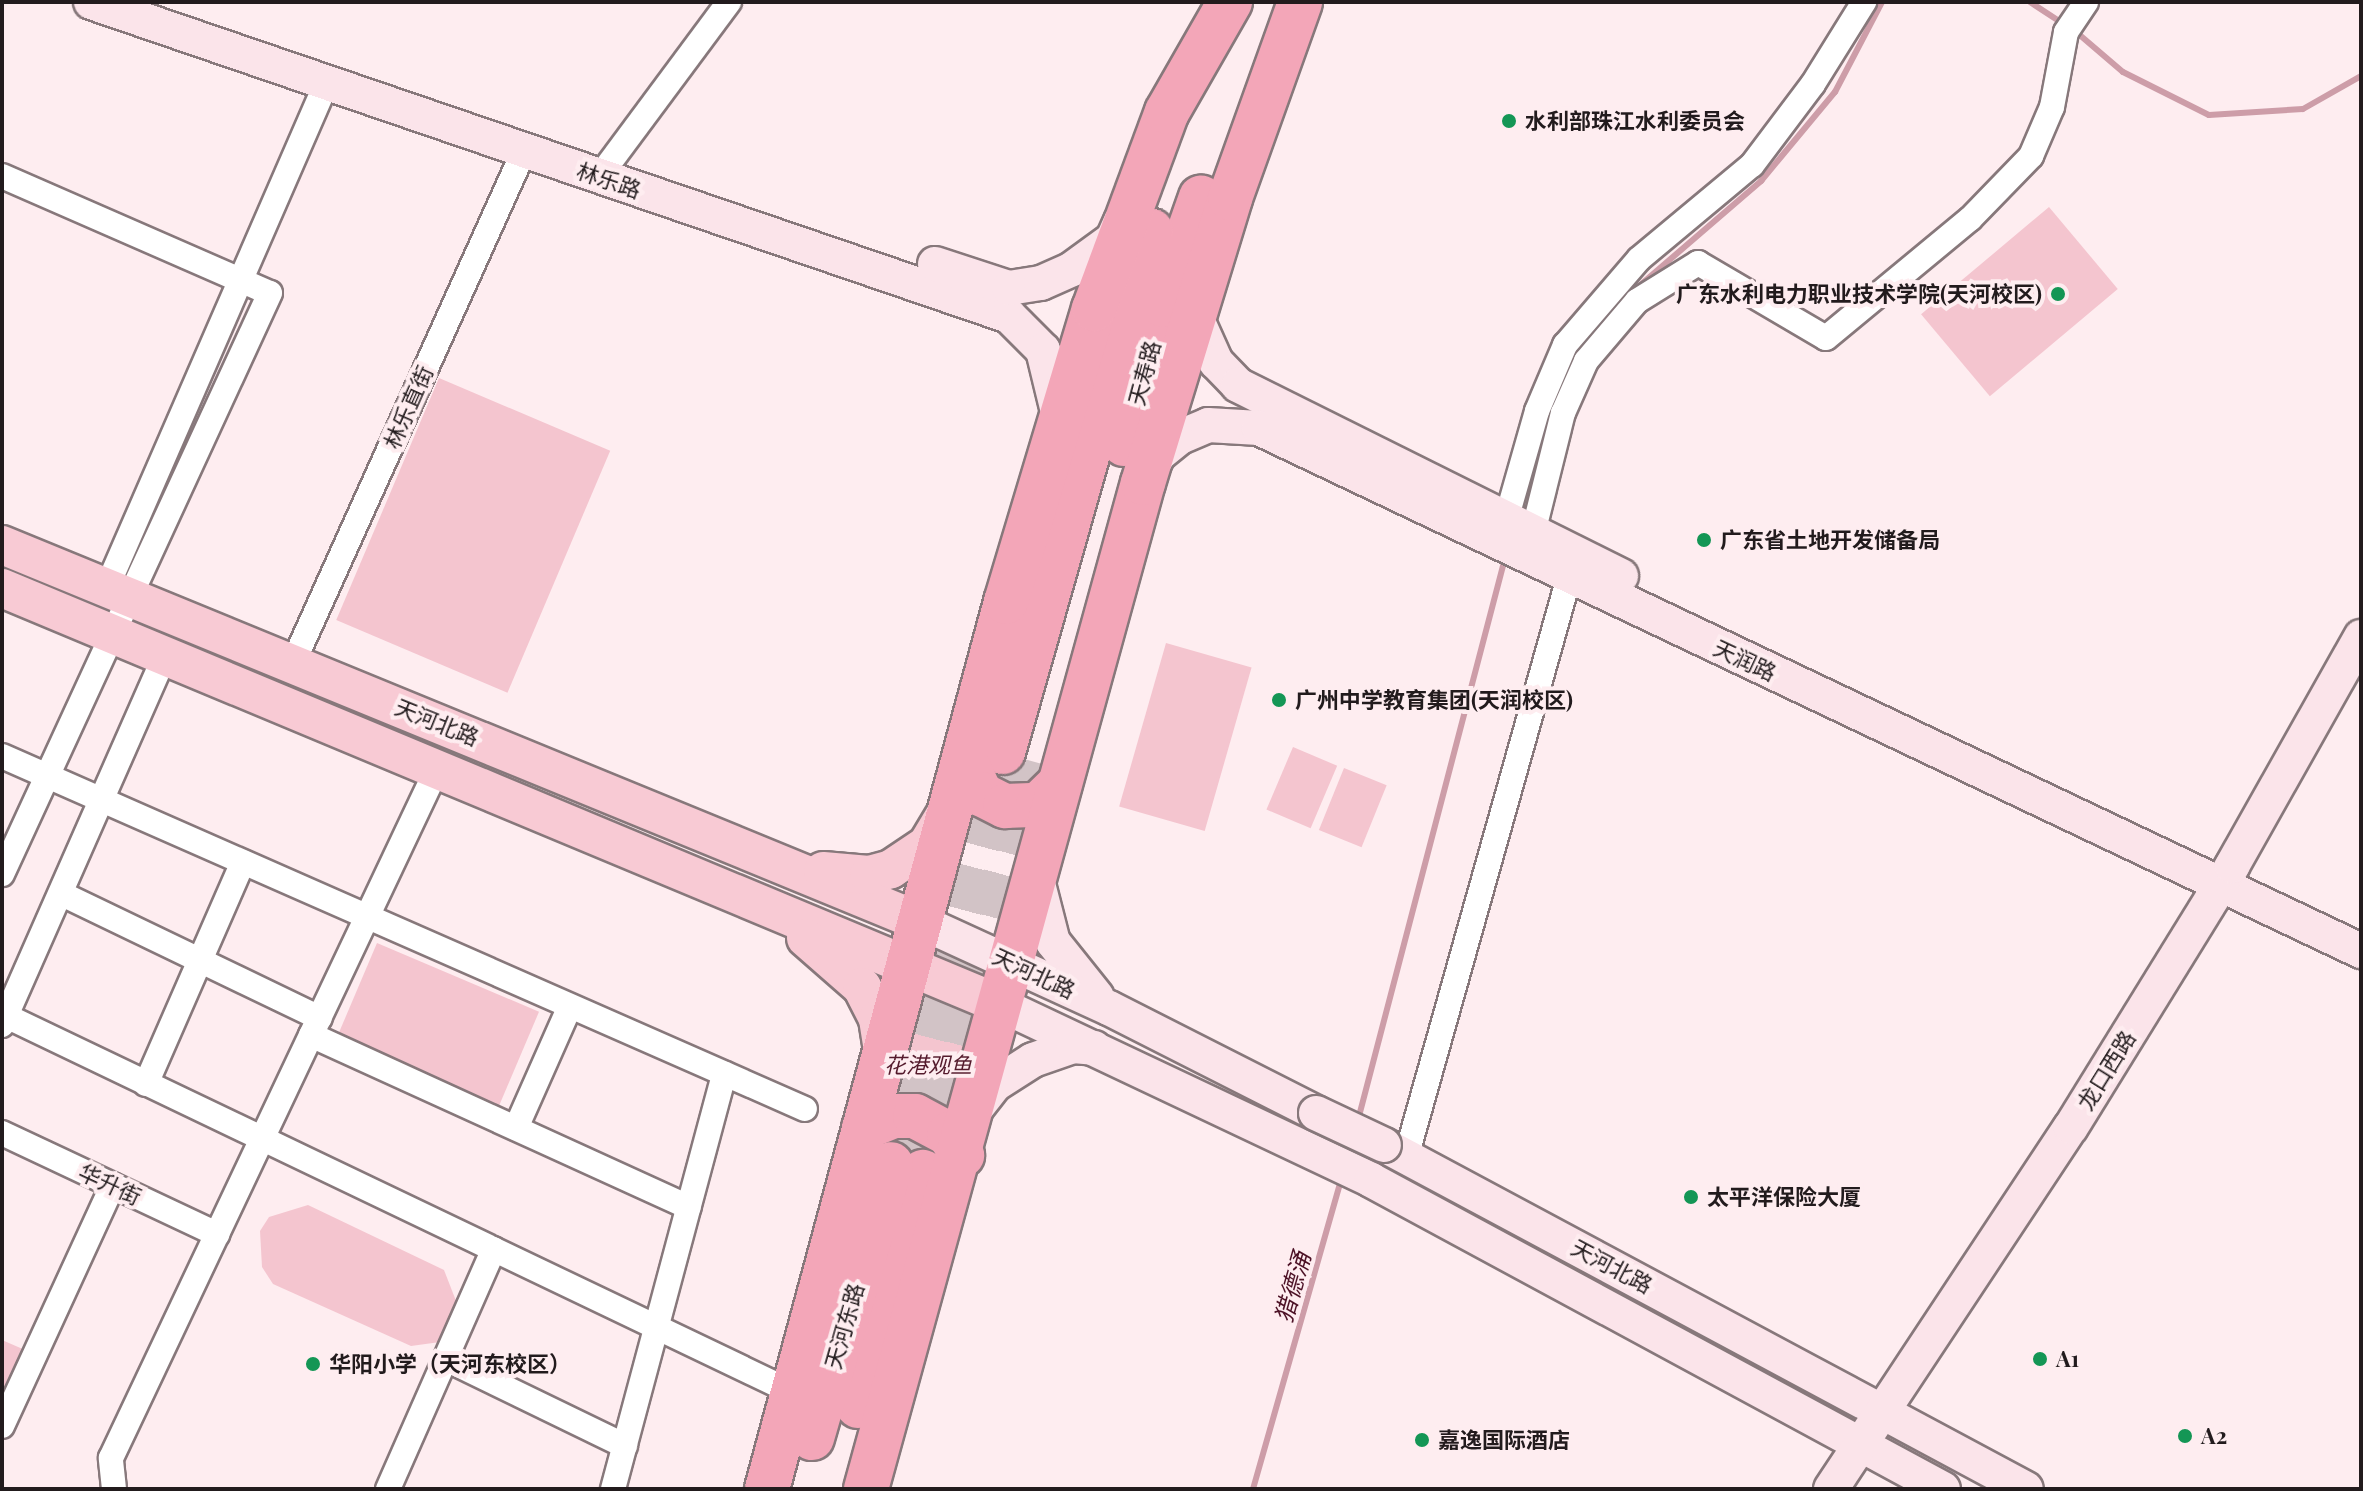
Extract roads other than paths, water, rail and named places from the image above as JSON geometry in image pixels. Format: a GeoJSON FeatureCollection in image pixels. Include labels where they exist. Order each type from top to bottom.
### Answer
{"type":"FeatureCollection","features":[{"type":"Feature","properties":{"kind":"highway"},"geometry":{"type":"LineString","coordinates":[[925,1164],[974,1111],[997,1003],[1035,869],[1016,765],[1061,424],[1133,191],[1185,74],[1230,2]]}},
{"type":"Feature","properties":{"kind":"highway","name":"天寿路"},"geometry":{"type":"LineString","coordinates":[[1016,765],[1153,224],[1243,2]]}},
{"type":"Feature","properties":{"kind":"highway"},"geometry":{"type":"LineString","coordinates":[[767,1489],[921,922],[1016,765],[1143,483],[1194,313],[1299,2]]}},
{"type":"Feature","properties":{"kind":"highway","name":"天寿路"},"geometry":{"type":"LineString","coordinates":[[1016,765],[1186,236],[1226,137],[1299,2]]}},
{"type":"Feature","properties":{"kind":"highway"},"geometry":{"type":"LineString","coordinates":[[864,1128],[893,1116],[915,1116],[949,1134],[925,1164],[866,1489]]}},
{"type":"Feature","properties":{"kind":"highway","name":"天河东路"},"geometry":{"type":"LineString","coordinates":[[798,1489],[925,1164]]}},
{"type":"Feature","properties":{"kind":"highway","name":"天河东路"},"geometry":{"type":"LineString","coordinates":[[835,1489],[925,1164]]}},
{"type":"Feature","properties":{"kind":"main road","name":"天河北路"},"geometry":{"type":"LineString","coordinates":[[2,545],[774,859],[921,922]]}},
{"type":"Feature","properties":{"kind":"main road","name":"天河北路"},"geometry":{"type":"LineString","coordinates":[[2,588],[438,767],[997,1003]]}},
{"type":"Feature","properties":{"kind":"main road"},"geometry":{"type":"LineString","coordinates":[[774,859],[845,874],[891,869],[927,845],[945,816],[1016,765]]}},
{"type":"Feature","properties":{"kind":"main road"},"geometry":{"type":"LineString","coordinates":[[747,899],[847,969],[878,1019],[884,1059]]}},
{"type":"Feature","properties":{"kind":"street","name":"林乐路"},"geometry":{"type":"LineString","coordinates":[[91,2],[524,151],[605,167],[1009,288],[1057,278],[1113,239],[1133,191]]}},
{"type":"Feature","properties":{"kind":"street","name":"林乐路"},"geometry":{"type":"LineString","coordinates":[[157,2],[1009,316],[1032,334],[1049,362],[1061,424]]}},
{"type":"Feature","properties":{"kind":"street"},"geometry":{"type":"LineString","coordinates":[[605,167],[729,2]]}},
{"type":"Feature","properties":{"kind":"street"},"geometry":{"type":"LineString","coordinates":[[1516,536],[1537,411],[1565,345],[1639,259],[1752,165],[1813,84],[1864,2]]}},
{"type":"Feature","properties":{"kind":"street"},"geometry":{"type":"LineString","coordinates":[[1516,536],[1586,361],[1637,301],[1698,263],[1826,338],[1958,229],[2031,156],[2052,107],[2066,32],[2086,2]]}},
{"type":"Feature","properties":{"kind":"street"},"geometry":{"type":"LineString","coordinates":[[107,587],[326,84]]}},
{"type":"Feature","properties":{"kind":"street","name":"林乐直街"},"geometry":{"type":"LineString","coordinates":[[293,663],[524,151]]}},
{"type":"Feature","properties":{"kind":"street"},"geometry":{"type":"LineString","coordinates":[[2,176],[270,293],[2,874]]}},
{"type":"Feature","properties":{"kind":"street","name":"天润路"},"geometry":{"type":"LineString","coordinates":[[1194,313],[1216,362],[1238,385],[1516,536],[2226,876],[2361,951]]}},
{"type":"Feature","properties":{"kind":"street","name":"天润路"},"geometry":{"type":"LineString","coordinates":[[1143,483],[1159,454],[1180,437],[1208,425],[1235,423],[1292,443],[1516,536],[1569,577],[2226,876],[2361,930]]}},
{"type":"Feature","properties":{"kind":"street"},"geometry":{"type":"LineString","coordinates":[[1395,1151],[1569,577]]}},
{"type":"Feature","properties":{"kind":"street","name":"龙口西路"},"geometry":{"type":"LineString","coordinates":[[1831,1489],[2071,1127],[2226,876],[2361,637]]}},
{"type":"Feature","properties":{"kind":"street"},"geometry":{"type":"LineString","coordinates":[[165,656],[62,894],[3,1018],[794,1393]]}},
{"type":"Feature","properties":{"kind":"street"},"geometry":{"type":"LineString","coordinates":[[2,756],[805,1109]]}},
{"type":"Feature","properties":{"kind":"street"},"geometry":{"type":"LineString","coordinates":[[97,1489],[438,767]]}},
{"type":"Feature","properties":{"kind":"street"},"geometry":{"type":"LineString","coordinates":[[146,1084],[243,862]]}},
{"type":"Feature","properties":{"kind":"street"},"geometry":{"type":"LineString","coordinates":[[1035,869],[1039,903],[1053,942],[1077,977],[1109,1008]]}},
{"type":"Feature","properties":{"kind":"street"},"geometry":{"type":"LineString","coordinates":[[62,894],[201,961],[316,1026],[516,1128],[689,1207]]}},
{"type":"Feature","properties":{"kind":"street","name":"天河北路"},"geometry":{"type":"LineString","coordinates":[[921,922],[1109,1008],[1395,1151],[2026,1489]]}},
{"type":"Feature","properties":{"kind":"street","name":"天河北路"},"geometry":{"type":"LineString","coordinates":[[997,1003],[1104,1050],[1371,1180],[1864,1442],[1943,1489]]}},
{"type":"Feature","properties":{"kind":"street"},"geometry":{"type":"LineString","coordinates":[[516,1128],[570,1006]]}},
{"type":"Feature","properties":{"kind":"street"},"geometry":{"type":"LineString","coordinates":[[974,1111],[994,1085],[1033,1060],[1073,1046],[1104,1050]]}},
{"type":"Feature","properties":{"kind":"street"},"geometry":{"type":"LineString","coordinates":[[613,1489],[724,1074]]}},
{"type":"Feature","properties":{"kind":"street","name":"华升街"},"geometry":{"type":"LineString","coordinates":[[2,1133],[217,1234]]}},
{"type":"Feature","properties":{"kind":"street"},"geometry":{"type":"LineString","coordinates":[[2,1426],[113,1185]]}},
{"type":"Feature","properties":{"kind":"street"},"geometry":{"type":"LineString","coordinates":[[388,1489],[494,1249]]}},
{"type":"Feature","properties":{"kind":"street"},"geometry":{"type":"LineString","coordinates":[[446,1359],[625,1446]]}},
{"type":"Feature","properties":{"kind":"street"},"geometry":{"type":"LineString","coordinates":[[111,1458],[114,1489]]}},
{"type":"Feature","properties":{"kind":"waterway"},"geometry":{"type":"LineString","coordinates":[[1631,293],[1761,181],[1835,92],[1882,2]]}},
{"type":"Feature","properties":{"kind":"waterway"},"geometry":{"type":"LineString","coordinates":[[2030,2],[2065,25]]}},
{"type":"Feature","properties":{"kind":"waterway"},"geometry":{"type":"LineString","coordinates":[[2075,31],[2123,72],[2209,115],[2303,109],[2361,76]]}},
{"type":"Feature","properties":{"kind":"waterway"},"geometry":{"type":"LineString","coordinates":[[1544,429],[1575,354],[1596,331]]}},
{"type":"Feature","properties":{"kind":"waterway"},"geometry":{"type":"LineString","coordinates":[[1358,1120],[1505,558]]}},
{"type":"Feature","properties":{"kind":"waterway","name":"猎德涌"},"geometry":{"type":"LineString","coordinates":[[1253,1489],[1342,1177]]}},
{"type":"Feature","properties":{"kind":"tunnel"},"geometry":{"type":"LineString","coordinates":[[891,1164],[1000,762]]}},
{"type":"Feature","properties":{"kind":"tunnel"},"geometry":{"type":"LineString","coordinates":[[923,1172],[1037,763]]}},
{"type":"Feature","properties":{"kind":"place","name":"水利部珠江水利委员会"},"geometry":{"type":"Point","coordinates":[1509,121]}},
{"type":"Feature","properties":{"kind":"place","name":"广东水利电力职业技术学院(天河校区)"},"geometry":{"type":"Point","coordinates":[2058,294]}},
{"type":"Feature","properties":{"kind":"place","name":"广东省土地开发储备局"},"geometry":{"type":"Point","coordinates":[1704,540]}},
{"type":"Feature","properties":{"kind":"place","name":"广州中学教育集团(天润校区)"},"geometry":{"type":"Point","coordinates":[1279,700]}},
{"type":"Feature","properties":{"kind":"place","name":"太平洋保险大厦"},"geometry":{"type":"Point","coordinates":[1691,1197]}},
{"type":"Feature","properties":{"kind":"place","name":"A1"},"geometry":{"type":"Point","coordinates":[2040,1359]}},
{"type":"Feature","properties":{"kind":"place","name":"华阳小学（天河东校区）"},"geometry":{"type":"Point","coordinates":[313,1364]}},
{"type":"Feature","properties":{"kind":"place","name":"A2"},"geometry":{"type":"Point","coordinates":[2185,1436]}},
{"type":"Feature","properties":{"kind":"place","name":"嘉逸国际酒店"},"geometry":{"type":"Point","coordinates":[1422,1440]}},
{"type":"Feature","properties":{"kind":"park label","name":"花港观鱼"},"geometry":{"type":"Point","coordinates":[928,1065]}}]}
